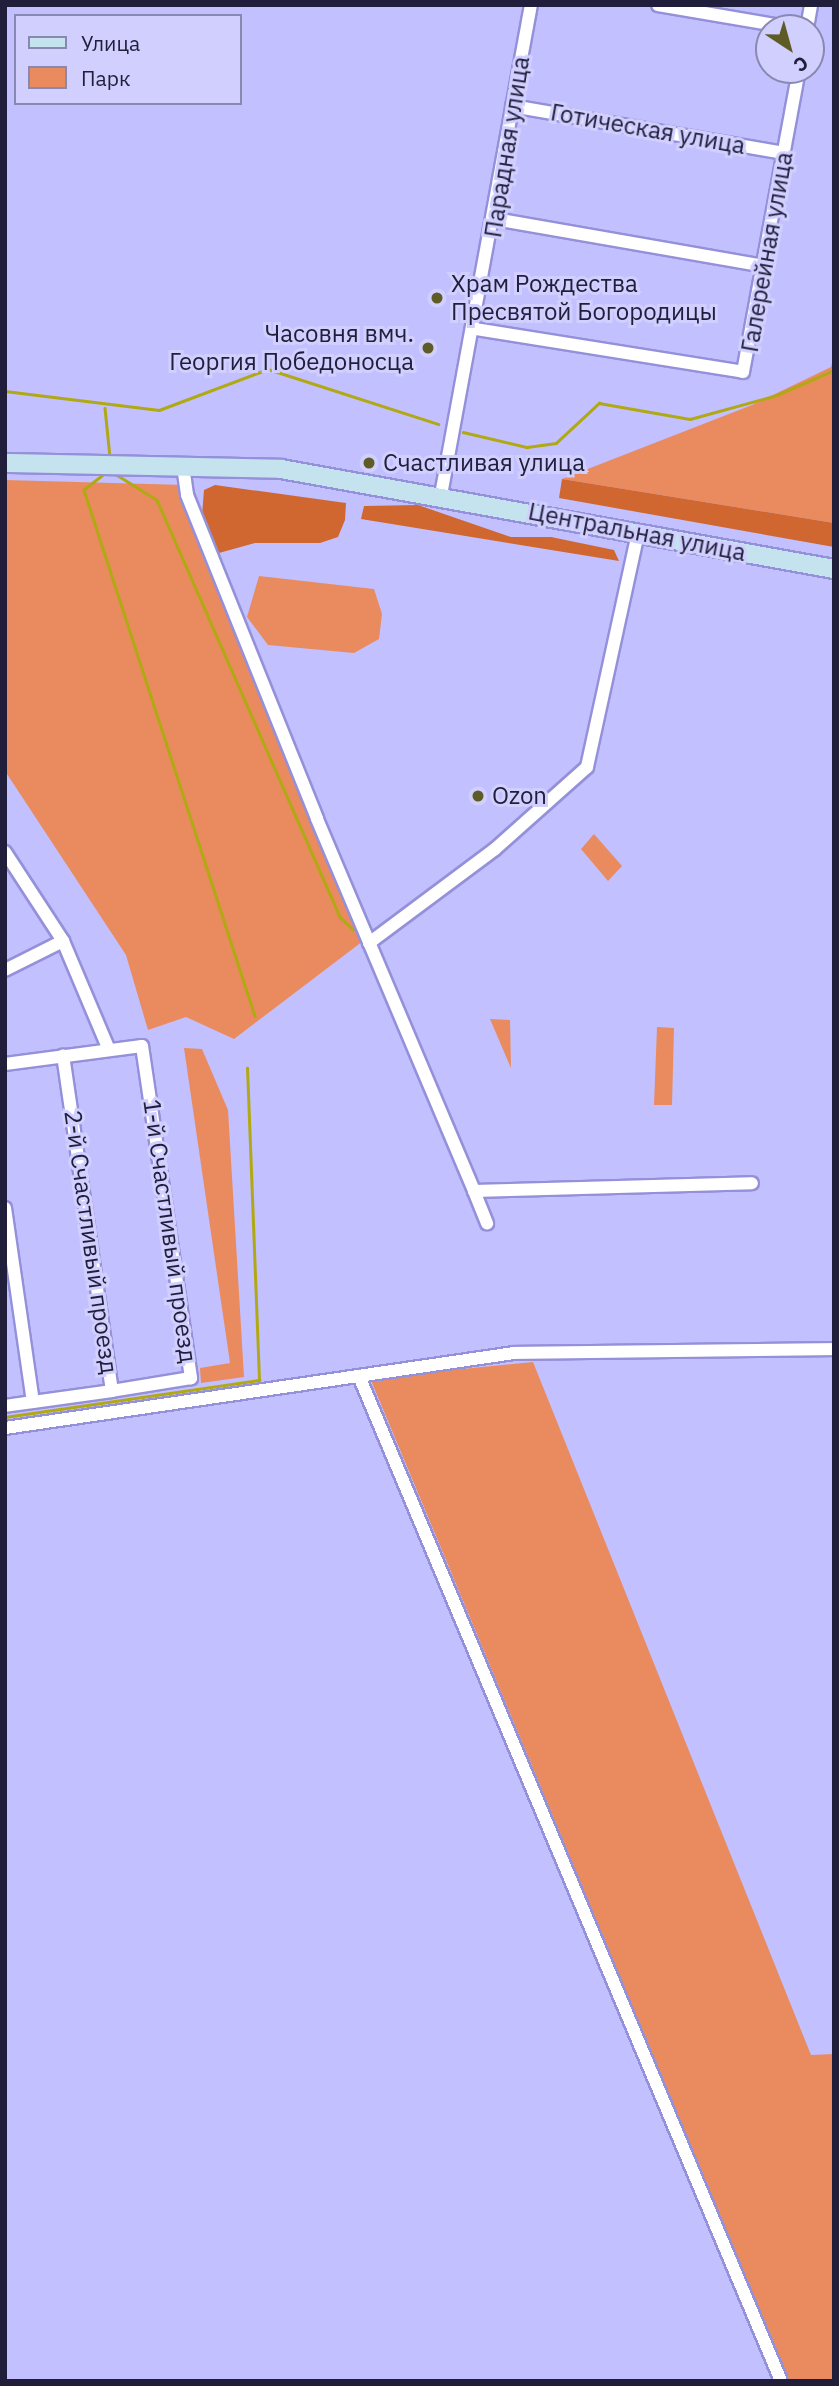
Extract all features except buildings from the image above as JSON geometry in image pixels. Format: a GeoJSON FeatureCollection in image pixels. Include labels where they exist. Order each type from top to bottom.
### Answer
{"type":"FeatureCollection","features":[{"type":"Feature","properties":{"kind":"main road","name":"Центральная улица"},"geometry":{"type":"LineString","coordinates":[[5,463],[281,469],[441,495],[834,569]]}},
{"type":"Feature","properties":{"kind":"street","name":"Парадная улица"},"geometry":{"type":"LineString","coordinates":[[441,495],[476,329],[531,5]]}},
{"type":"Feature","properties":{"kind":"street"},"geometry":{"type":"LineString","coordinates":[[658,5],[755,22]]}},
{"type":"Feature","properties":{"kind":"street","name":"Галерейная улица"},"geometry":{"type":"LineString","coordinates":[[476,329],[740,374],[748,366],[796,84]]}},
{"type":"Feature","properties":{"kind":"street","name":"Готическая улица"},"geometry":{"type":"LineString","coordinates":[[512,106],[784,153]]}},
{"type":"Feature","properties":{"kind":"street"},"geometry":{"type":"LineString","coordinates":[[495,219],[765,266]]}},
{"type":"Feature","properties":{"kind":"street"},"geometry":{"type":"LineString","coordinates":[[183,466],[187,495],[369,943],[487,1224]]}},
{"type":"Feature","properties":{"kind":"street"},"geometry":{"type":"LineString","coordinates":[[369,943],[479,862],[587,767],[638,533]]}},
{"type":"Feature","properties":{"kind":"street"},"geometry":{"type":"LineString","coordinates":[[5,852],[10,867],[63,941],[109,1049],[5,1064]]}},
{"type":"Feature","properties":{"kind":"street"},"geometry":{"type":"LineString","coordinates":[[5,970],[63,941]]}},
{"type":"Feature","properties":{"kind":"street","name":"1-й Счастливый проезд"},"geometry":{"type":"LineString","coordinates":[[109,1049],[142,1045],[191,1378],[112,1391]]}},
{"type":"Feature","properties":{"kind":"street","name":"2-й Счастливый проезд"},"geometry":{"type":"LineString","coordinates":[[5,1406],[112,1391],[63,1056]]}},
{"type":"Feature","properties":{"kind":"street"},"geometry":{"type":"LineString","coordinates":[[474,1191],[752,1183]]}},
{"type":"Feature","properties":{"kind":"street"},"geometry":{"type":"LineString","coordinates":[[5,1208],[33,1402]]}},
{"type":"Feature","properties":{"kind":"street"},"geometry":{"type":"LineString","coordinates":[[5,1428],[514,1353],[834,1349]]}},
{"type":"Feature","properties":{"kind":"street"},"geometry":{"type":"LineString","coordinates":[[359,1376],[781,2381]]}},
{"type":"Feature","properties":{"kind":"green space"},"geometry":{"type":"Polygon","coordinates":[[[834,356],[834,523],[562,479],[752,405],[831,367],[834,356]]]}},
{"type":"Feature","properties":{"kind":"green space"},"geometry":{"type":"Polygon","coordinates":[[[5,480],[185,485],[367,938],[234,1039],[186,1017],[148,1030],[126,955],[5,771],[5,480]]]}},
{"type":"Feature","properties":{"kind":"green space"},"geometry":{"type":"Polygon","coordinates":[[[259,576],[374,589],[382,614],[379,639],[354,653],[268,645],[247,617],[259,576]]]}},
{"type":"Feature","properties":{"kind":"green space"},"geometry":{"type":"Polygon","coordinates":[[[594,834],[622,866],[608,881],[581,849],[594,834]]]}},
{"type":"Feature","properties":{"kind":"green space"},"geometry":{"type":"Polygon","coordinates":[[[490,1019],[510,1020],[511,1068],[490,1019]]]}},
{"type":"Feature","properties":{"kind":"green space"},"geometry":{"type":"Polygon","coordinates":[[[657,1027],[674,1028],[672,1105],[654,1105],[657,1027]]]}},
{"type":"Feature","properties":{"kind":"green space"},"geometry":{"type":"Polygon","coordinates":[[[184,1048],[202,1049],[228,1110],[244,1377],[201,1383],[200,1368],[230,1363],[184,1048]]]}},
{"type":"Feature","properties":{"kind":"green space"},"geometry":{"type":"Polygon","coordinates":[[[533,1362],[811,2055],[834,2054],[834,2381],[789,2381],[370,1378],[533,1362]]]}},
{"type":"Feature","properties":{"kind":"shaded area"},"geometry":{"type":"Polygon","coordinates":[[[562,479],[834,523],[834,547],[559,498],[562,479]]]}},
{"type":"Feature","properties":{"kind":"shaded area"},"geometry":{"type":"Polygon","coordinates":[[[215,485],[346,503],[345,520],[338,537],[320,543],[255,543],[219,553],[202,515],[204,490],[215,485]]]}},
{"type":"Feature","properties":{"kind":"shaded area"},"geometry":{"type":"Polygon","coordinates":[[[418,505],[511,537],[551,537],[614,550],[619,561],[361,519],[364,506],[418,505]]]}},
{"type":"Feature","properties":{"kind":"waterway"},"geometry":{"type":"LineString","coordinates":[[5,391],[159,410],[268,369],[438,424]]}},
{"type":"Feature","properties":{"kind":"waterway"},"geometry":{"type":"LineString","coordinates":[[463,432],[527,447],[556,443],[599,403],[690,419],[777,395],[834,370]]}},
{"type":"Feature","properties":{"kind":"waterway"},"geometry":{"type":"LineString","coordinates":[[105,408],[110,457]]}},
{"type":"Feature","properties":{"kind":"waterway"},"geometry":{"type":"LineString","coordinates":[[107,472],[84,490],[255,1016]]}},
{"type":"Feature","properties":{"kind":"waterway"},"geometry":{"type":"LineString","coordinates":[[114,473],[157,500],[340,917],[353,929]]}},
{"type":"Feature","properties":{"kind":"waterway"},"geometry":{"type":"LineString","coordinates":[[5,1417],[259,1380],[247,1068]]}},
{"type":"Feature","properties":{"kind":"place","name":"Храм Рождества Пресвятой Богородицы"},"geometry":{"type":"Point","coordinates":[437,298]}},
{"type":"Feature","properties":{"kind":"place","name":"Часовня вмч. Георгия Победоносца"},"geometry":{"type":"Point","coordinates":[428,348]}},
{"type":"Feature","properties":{"kind":"place","name":"Счастливая улица"},"geometry":{"type":"Point","coordinates":[369,463]}},
{"type":"Feature","properties":{"kind":"place","name":"Ozon"},"geometry":{"type":"Point","coordinates":[478,796]}}]}
